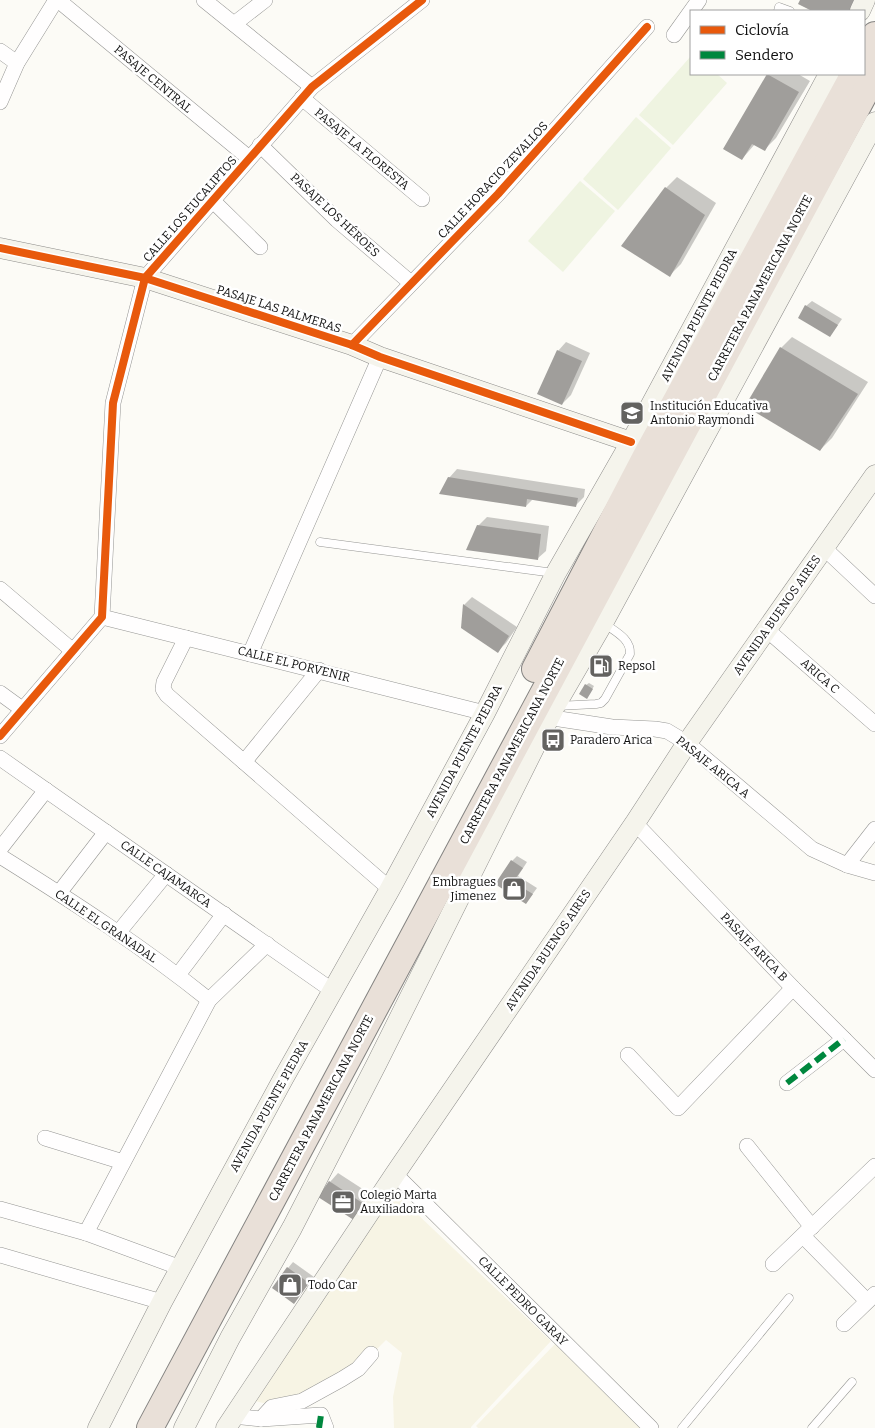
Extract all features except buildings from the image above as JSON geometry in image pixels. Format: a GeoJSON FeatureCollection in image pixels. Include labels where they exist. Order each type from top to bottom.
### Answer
{"type":"FeatureCollection","features":[{"type":"Feature","properties":{"kind":"highway"},"geometry":{"type":"LineString","coordinates":[[865,53],[875,35]]}},
{"type":"Feature","properties":{"kind":"highway","name":"CARRETERA PANAMERICANA NORTE"},"geometry":{"type":"LineString","coordinates":[[150,1428],[595,616],[875,74]]}},
{"type":"Feature","properties":{"kind":"highway","name":"CARRETERA PANAMERICANA NORTE"},"geometry":{"type":"LineString","coordinates":[[133,1428],[360,1009],[481,771],[646,456],[853,75]]}},
{"type":"Feature","properties":{"kind":"main road","name":"AVENIDA PUENTE PIEDRA"},"geometry":{"type":"LineString","coordinates":[[98,1428],[162,1302],[282,1079],[390,890],[485,713],[556,573],[631,442],[828,75]]}},
{"type":"Feature","properties":{"kind":"main road"},"geometry":{"type":"LineString","coordinates":[[595,616],[875,122]]}},
{"type":"Feature","properties":{"kind":"main road","name":"PASAJE LAS PALMERAS"},"geometry":{"type":"LineString","coordinates":[[0,248],[145,278],[352,345],[631,442]]}},
{"type":"Feature","properties":{"kind":"main road","name":"AVENIDA BUENOS AIRES"},"geometry":{"type":"LineString","coordinates":[[229,1422],[687,744],[875,475]]}},
{"type":"Feature","properties":{"kind":"main road"},"geometry":{"type":"LineString","coordinates":[[184,1428],[230,1338],[292,1228],[377,1063],[543,711]]}},
{"type":"Feature","properties":{"kind":"street"},"geometry":{"type":"LineString","coordinates":[[0,102],[17,63],[57,0]]}},
{"type":"Feature","properties":{"kind":"street","name":"PASAJE CENTRAL"},"geometry":{"type":"LineString","coordinates":[[57,0],[249,158]]}},
{"type":"Feature","properties":{"kind":"street","name":"PASAJE LA FLORESTA"},"geometry":{"type":"LineString","coordinates":[[204,0],[234,24],[422,200]]}},
{"type":"Feature","properties":{"kind":"street"},"geometry":{"type":"LineString","coordinates":[[234,24],[265,0]]}},
{"type":"Feature","properties":{"kind":"street","name":"CALLE LOS EUCALIPTOS"},"geometry":{"type":"LineString","coordinates":[[102,617],[113,403],[145,278],[307,93],[422,0]]}},
{"type":"Feature","properties":{"kind":"street"},"geometry":{"type":"LineString","coordinates":[[674,35],[690,13]]}},
{"type":"Feature","properties":{"kind":"street","name":"CALLE HORACIO ZEVALLOS"},"geometry":{"type":"LineString","coordinates":[[352,345],[498,194],[647,27]]}},
{"type":"Feature","properties":{"kind":"street"},"geometry":{"type":"LineString","coordinates":[[0,51],[17,63]]}},
{"type":"Feature","properties":{"kind":"street","name":"PASAJE LOS HÉROES"},"geometry":{"type":"LineString","coordinates":[[260,145],[337,220],[411,283]]}},
{"type":"Feature","properties":{"kind":"street"},"geometry":{"type":"LineString","coordinates":[[212,200],[260,247]]}},
{"type":"Feature","properties":{"kind":"street"},"geometry":{"type":"LineString","coordinates":[[250,654],[380,356]]}},
{"type":"Feature","properties":{"kind":"street"},"geometry":{"type":"LineString","coordinates":[[824,548],[875,596]]}},
{"type":"Feature","properties":{"kind":"street"},"geometry":{"type":"LineString","coordinates":[[0,589],[73,651]]}},
{"type":"Feature","properties":{"kind":"street"},"geometry":{"type":"LineString","coordinates":[[0,736],[102,617]]}},
{"type":"Feature","properties":{"kind":"street","name":"CALLE EL PORVENIR"},"geometry":{"type":"LineString","coordinates":[[102,617],[485,713]]}},
{"type":"Feature","properties":{"kind":"street","name":"ARICA C"},"geometry":{"type":"LineString","coordinates":[[766,629],[875,724]]}},
{"type":"Feature","properties":{"kind":"street"},"geometry":{"type":"LineString","coordinates":[[186,638],[164,682],[163,689],[167,695],[390,890]]}},
{"type":"Feature","properties":{"kind":"street"},"geometry":{"type":"LineString","coordinates":[[244,762],[319,670]]}},
{"type":"Feature","properties":{"kind":"street"},"geometry":{"type":"LineString","coordinates":[[0,693],[22,709]]}},
{"type":"Feature","properties":{"kind":"street","name":"PASAJE ARICA A"},"geometry":{"type":"LineString","coordinates":[[543,711],[612,726],[667,731],[687,744],[812,849],[847,865],[875,872]]}},
{"type":"Feature","properties":{"kind":"street","name":"CALLE CAJAMARCA"},"geometry":{"type":"LineString","coordinates":[[0,758],[333,991]]}},
{"type":"Feature","properties":{"kind":"street"},"geometry":{"type":"LineString","coordinates":[[0,849],[46,790]]}},
{"type":"Feature","properties":{"kind":"street","name":"PASAJE ARICA B"},"geometry":{"type":"LineString","coordinates":[[635,823],[793,988],[875,1070]]}},
{"type":"Feature","properties":{"kind":"street"},"geometry":{"type":"LineString","coordinates":[[847,865],[875,829]]}},
{"type":"Feature","properties":{"kind":"street"},"geometry":{"type":"LineString","coordinates":[[59,893],[106,832]]}},
{"type":"Feature","properties":{"kind":"street","name":"CALLE EL GRANADAL"},"geometry":{"type":"LineString","coordinates":[[0,856],[118,933],[178,975],[209,1000]]}},
{"type":"Feature","properties":{"kind":"street"},"geometry":{"type":"LineString","coordinates":[[118,933],[166,874]]}},
{"type":"Feature","properties":{"kind":"street"},"geometry":{"type":"LineString","coordinates":[[178,975],[224,914]]}},
{"type":"Feature","properties":{"kind":"street"},"geometry":{"type":"LineString","coordinates":[[86,1233],[209,1000],[267,944]]}},
{"type":"Feature","properties":{"kind":"street"},"geometry":{"type":"LineString","coordinates":[[628,1055],[678,1108],[793,988]]}},
{"type":"Feature","properties":{"kind":"street"},"geometry":{"type":"LineString","coordinates":[[787,1083],[844,1039]]}},
{"type":"Feature","properties":{"kind":"street"},"geometry":{"type":"LineString","coordinates":[[45,1138],[123,1162]]}},
{"type":"Feature","properties":{"kind":"street"},"geometry":{"type":"LineString","coordinates":[[747,1146],[808,1231],[871,1298],[844,1324]]}},
{"type":"Feature","properties":{"kind":"street"},"geometry":{"type":"LineString","coordinates":[[773,1264],[875,1166]]}},
{"type":"Feature","properties":{"kind":"street","name":"CALLE PEDRO GARAY"},"geometry":{"type":"LineString","coordinates":[[395,1174],[651,1428]]}},
{"type":"Feature","properties":{"kind":"street"},"geometry":{"type":"LineString","coordinates":[[0,1209],[86,1233],[181,1268]]}},
{"type":"Feature","properties":{"kind":"street"},"geometry":{"type":"LineString","coordinates":[[0,1255],[162,1302]]}},
{"type":"Feature","properties":{"kind":"street"},"geometry":{"type":"LineString","coordinates":[[261,1419],[272,1407],[302,1401],[358,1370],[371,1354]]}},
{"type":"Feature","properties":{"kind":"street"},"geometry":{"type":"LineString","coordinates":[[229,1422],[261,1419],[322,1424]]}},
{"type":"Feature","properties":{"kind":"lane"},"geometry":{"type":"LineString","coordinates":[[320,542],[556,573]]}},
{"type":"Feature","properties":{"kind":"lane"},"geometry":{"type":"LineString","coordinates":[[543,711],[601,703],[630,654],[631,647],[627,640],[595,616]]}},
{"type":"Feature","properties":{"kind":"lane"},"geometry":{"type":"LineString","coordinates":[[682,1428],[789,1298]]}},
{"type":"Feature","properties":{"kind":"lane"},"geometry":{"type":"LineString","coordinates":[[812,1428],[852,1382]]}},
{"type":"Feature","properties":{"kind":"shaded area"},"geometry":{"type":"Polygon","coordinates":[[[394,1192],[551,1341],[471,1428],[394,1428],[393,1397],[402,1353],[386,1340],[358,1368],[285,1401],[263,1403],[251,1400],[394,1192]]]}},
{"type":"Feature","properties":{"kind":"shaded area"},"geometry":{"type":"Polygon","coordinates":[[[555,1344],[641,1428],[478,1428],[476,1426],[555,1344]]]}},
{"type":"Feature","properties":{"kind":"green space"},"geometry":{"type":"Polygon","coordinates":[[[690,57],[690,75],[718,75],[727,83],[673,145],[639,115],[690,57]]]}},
{"type":"Feature","properties":{"kind":"green space"},"geometry":{"type":"Polygon","coordinates":[[[636,117],[671,148],[618,210],[583,179],[636,117]]]}},
{"type":"Feature","properties":{"kind":"green space"},"geometry":{"type":"Polygon","coordinates":[[[580,181],[615,211],[563,272],[528,241],[580,181]]]}},
{"type":"Feature","properties":{"kind":"marked path"},"geometry":{"type":"LineString","coordinates":[[787,1083],[844,1039]]}},
{"type":"Feature","properties":{"kind":"marked path"},"geometry":{"type":"LineString","coordinates":[[319,1428],[321,1415]]}},
{"type":"Feature","properties":{"kind":"cycle path"},"geometry":{"type":"LineString","coordinates":[[0,736],[102,617],[113,403],[145,278],[312,87],[422,0]]}},
{"type":"Feature","properties":{"kind":"cycle path"},"geometry":{"type":"LineString","coordinates":[[352,345],[498,194],[647,27]]}},
{"type":"Feature","properties":{"kind":"cycle path"},"geometry":{"type":"LineString","coordinates":[[0,248],[145,278],[352,345],[380,357],[631,442]]}},
{"type":"Feature","properties":{"kind":"place","name":"Institución Educativa Antonio Raymondi"},"geometry":{"type":"Point","coordinates":[632,413]}},
{"type":"Feature","properties":{"kind":"place","name":"Repsol"},"geometry":{"type":"Point","coordinates":[601,666]}},
{"type":"Feature","properties":{"kind":"place","name":"Paradero Arica"},"geometry":{"type":"Point","coordinates":[553,740]}},
{"type":"Feature","properties":{"kind":"place","name":"Embragues Jimenez"},"geometry":{"type":"Point","coordinates":[514,889]}},
{"type":"Feature","properties":{"kind":"place","name":"Colegio Marta Auxiliadora"},"geometry":{"type":"Point","coordinates":[343,1202]}},
{"type":"Feature","properties":{"kind":"place","name":"Todo Car"},"geometry":{"type":"Point","coordinates":[290,1285]}}]}
